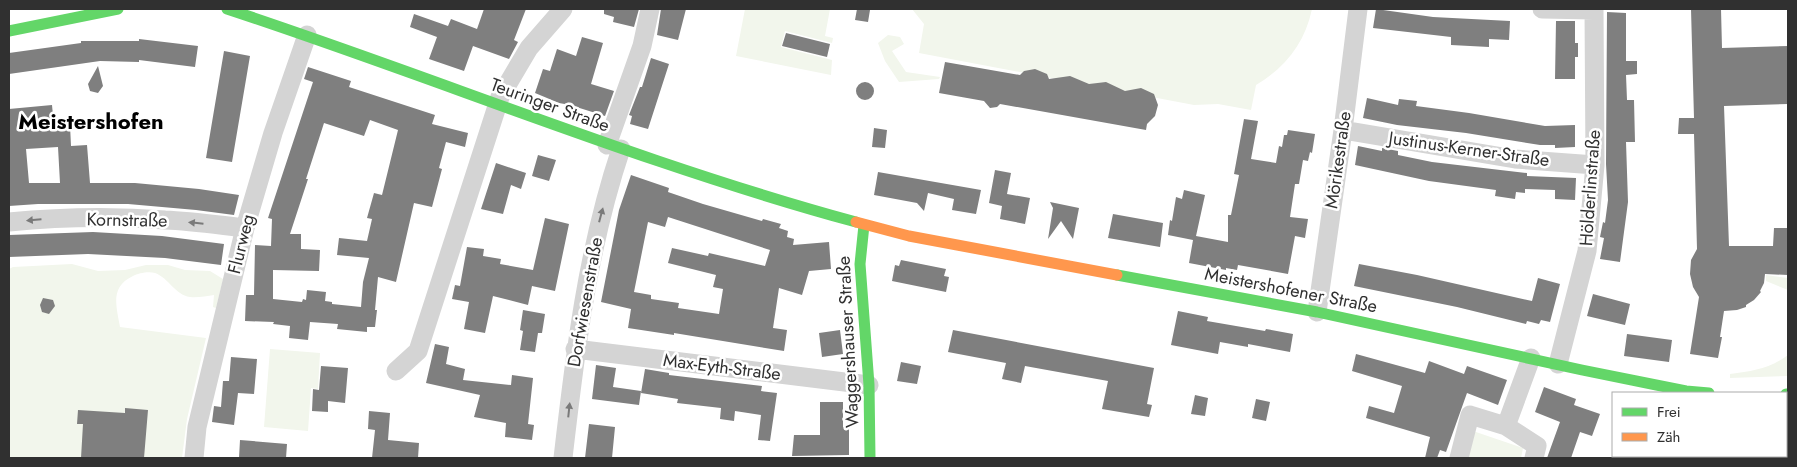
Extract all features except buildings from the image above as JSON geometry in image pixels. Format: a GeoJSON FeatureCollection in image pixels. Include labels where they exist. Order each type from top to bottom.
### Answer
{"type":"FeatureCollection","features":[{"type":"Feature","properties":{"kind":"street"},"geometry":{"type":"LineString","coordinates":[[9,31],[118,9]]}},
{"type":"Feature","properties":{"kind":"street","name":"Teuringer Straße"},"geometry":{"type":"LineString","coordinates":[[227,9],[277,16],[307,35],[614,147],[806,209],[864,225]]}},
{"type":"Feature","properties":{"kind":"street"},"geometry":{"type":"LineString","coordinates":[[396,371],[418,351],[500,97],[529,48],[563,9]]}},
{"type":"Feature","properties":{"kind":"street","name":"Dorfwiesenstraße"},"geometry":{"type":"LineString","coordinates":[[563,458],[575,349],[598,228],[614,147],[642,46],[650,9]]}},
{"type":"Feature","properties":{"kind":"street","name":"Mörikestraße"},"geometry":{"type":"LineString","coordinates":[[1317,312],[1358,9]]}},
{"type":"Feature","properties":{"kind":"street"},"geometry":{"type":"LineString","coordinates":[[1542,9],[1594,9]]}},
{"type":"Feature","properties":{"kind":"street","name":"Hölderlinstraße"},"geometry":{"type":"LineString","coordinates":[[1558,364],[1587,251],[1595,165],[1594,9]]}},
{"type":"Feature","properties":{"kind":"street","name":"Flurweg"},"geometry":{"type":"LineString","coordinates":[[194,458],[197,427],[245,228],[272,133],[307,35]]}},
{"type":"Feature","properties":{"kind":"street","name":"Justinus-Kerner-Straße"},"geometry":{"type":"LineString","coordinates":[[1343,130],[1516,159],[1595,165]]}},
{"type":"Feature","properties":{"kind":"street","name":"Kornstraße"},"geometry":{"type":"LineString","coordinates":[[9,222],[41,219],[129,218],[245,228]]}},
{"type":"Feature","properties":{"kind":"street","name":"Meistershofener Straße"},"geometry":{"type":"LineString","coordinates":[[864,225],[908,236],[1317,312],[1698,392]]}},
{"type":"Feature","properties":{"kind":"street","name":"Waggershauser Straße"},"geometry":{"type":"LineString","coordinates":[[864,225],[860,264],[869,385],[870,458]]}},
{"type":"Feature","properties":{"kind":"street","name":"Max-Eyth-Straße"},"geometry":{"type":"LineString","coordinates":[[575,349],[869,385]]}},
{"type":"Feature","properties":{"kind":"street"},"geometry":{"type":"LineString","coordinates":[[1506,426],[1531,358]]}},
{"type":"Feature","properties":{"kind":"street"},"geometry":{"type":"LineString","coordinates":[[1458,458],[1470,416],[1506,426],[1537,446],[1534,458]]}},
{"type":"Feature","properties":{"kind":"shaded area"},"geometry":{"type":"Polygon","coordinates":[[[745,9],[830,9],[825,36],[833,38],[832,43],[785,31],[781,47],[832,60],[831,75],[736,56],[745,9]]]}},
{"type":"Feature","properties":{"kind":"shaded area"},"geometry":{"type":"Polygon","coordinates":[[[912,9],[1312,9],[1299,44],[1276,71],[1256,85],[1251,110],[1218,104],[1194,105],[919,53],[924,24],[912,9]]]}},
{"type":"Feature","properties":{"kind":"shaded area"},"geometry":{"type":"Polygon","coordinates":[[[888,35],[900,37],[904,44],[892,51],[906,72],[940,77],[939,79],[899,82],[885,61],[878,43],[888,35]]]}},
{"type":"Feature","properties":{"kind":"shaded area"},"geometry":{"type":"Polygon","coordinates":[[[72,264],[98,271],[125,270],[146,265],[168,265],[185,270],[210,271],[223,279],[216,308],[213,307],[214,295],[185,296],[160,275],[153,272],[138,274],[126,280],[116,297],[120,327],[206,338],[187,419],[182,458],[9,458],[9,269],[13,267],[72,264]]]}},
{"type":"Feature","properties":{"kind":"shaded area"},"geometry":{"type":"Polygon","coordinates":[[[1766,275],[1788,278],[1788,290],[1766,281],[1766,275]]]}},
{"type":"Feature","properties":{"kind":"shaded area"},"geometry":{"type":"Polygon","coordinates":[[[270,349],[320,353],[318,389],[311,388],[308,431],[264,427],[270,349]]]}},
{"type":"Feature","properties":{"kind":"shaded area"},"geometry":{"type":"Polygon","coordinates":[[[1788,355],[1788,376],[1730,378],[1730,374],[1760,369],[1788,355]]]}},
{"type":"Feature","properties":{"kind":"shaded area"},"geometry":{"type":"Polygon","coordinates":[[[1473,431],[1523,448],[1521,458],[1466,458],[1473,431]]]}},
{"type":"Feature","properties":{"kind":"traffic: fast"},"geometry":{"type":"LineString","coordinates":[[9,31],[118,9]]}},
{"type":"Feature","properties":{"kind":"traffic: fast"},"geometry":{"type":"LineString","coordinates":[[227,9],[697,174],[856,222]]}},
{"type":"Feature","properties":{"kind":"traffic: fast"},"geometry":{"type":"LineString","coordinates":[[864,225],[860,264],[869,385],[870,458]]}},
{"type":"Feature","properties":{"kind":"traffic: fast"},"geometry":{"type":"LineString","coordinates":[[1117,275],[1317,312],[1582,370],[1698,392]]}},
{"type":"Feature","properties":{"kind":"traffic: slow"},"geometry":{"type":"LineString","coordinates":[[856,222],[909,236],[1117,275]]}},
{"type":"Feature","properties":{"kind":"district","name":"Meistershofen"},"geometry":{"type":"Point","coordinates":[91,121]}}]}
